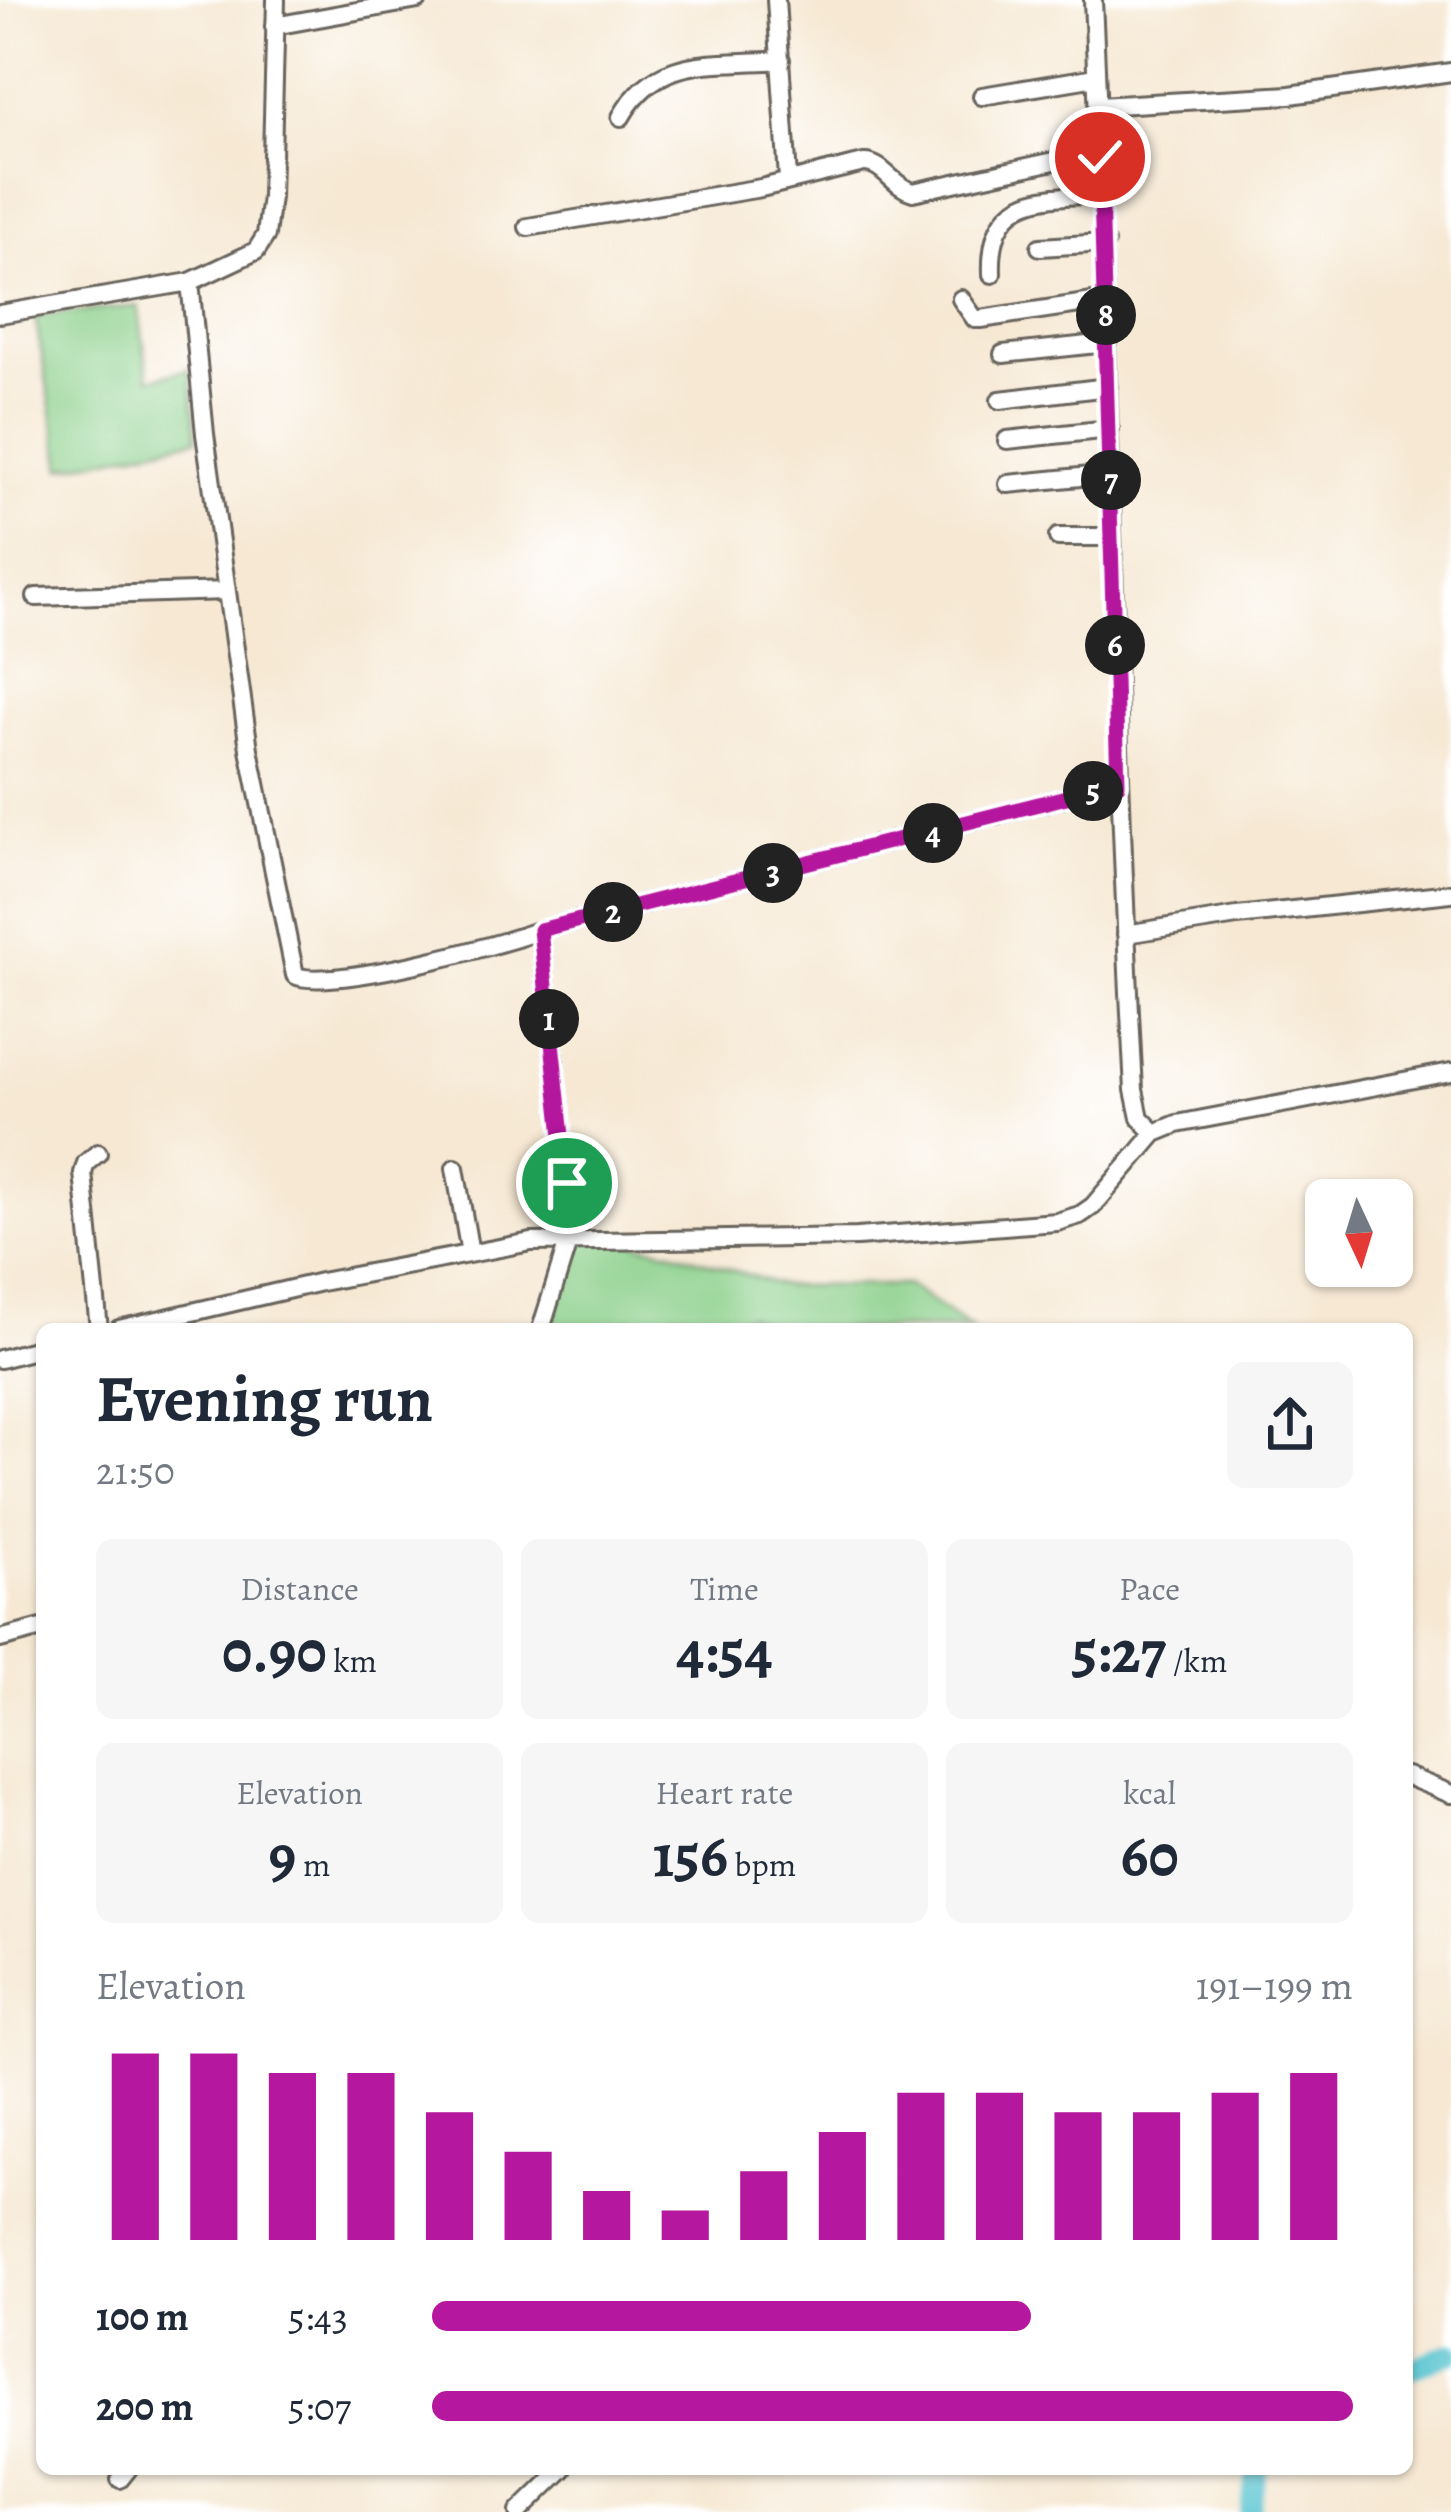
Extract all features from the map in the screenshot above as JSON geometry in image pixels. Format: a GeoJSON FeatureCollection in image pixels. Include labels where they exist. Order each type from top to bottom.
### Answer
{"type":"FeatureCollection","features":[{"type":"Feature","properties":{"kind":"street"},"geometry":{"type":"LineString","coordinates":[[0,314],[190,282],[247,258],[266,235],[271,197],[275,0]]}},
{"type":"Feature","properties":{"kind":"street"},"geometry":{"type":"LineString","coordinates":[[274,26],[418,0]]}},
{"type":"Feature","properties":{"kind":"street"},"geometry":{"type":"LineString","coordinates":[[776,0],[788,179]]}},
{"type":"Feature","properties":{"kind":"street"},"geometry":{"type":"LineString","coordinates":[[1093,0],[1126,934],[1136,1107],[1155,1133]]}},
{"type":"Feature","properties":{"kind":"street"},"geometry":{"type":"LineString","coordinates":[[621,117],[654,76],[695,66],[781,60]]}},
{"type":"Feature","properties":{"kind":"street"},"geometry":{"type":"LineString","coordinates":[[1098,106],[1290,95],[1451,72]]}},
{"type":"Feature","properties":{"kind":"street"},"geometry":{"type":"LineString","coordinates":[[982,96],[1096,77]]}},
{"type":"Feature","properties":{"kind":"street"},"geometry":{"type":"LineString","coordinates":[[528,226],[760,188],[872,162],[913,192],[1047,162],[1100,157]]}},
{"type":"Feature","properties":{"kind":"street"},"geometry":{"type":"LineString","coordinates":[[992,274],[994,235],[1020,205],[1102,194]]}},
{"type":"Feature","properties":{"kind":"street"},"geometry":{"type":"LineString","coordinates":[[1040,248],[1105,243]]}},
{"type":"Feature","properties":{"kind":"street"},"geometry":{"type":"LineString","coordinates":[[190,282],[249,749],[295,975],[305,980],[363,974],[455,955],[1118,784]]}},
{"type":"Feature","properties":{"kind":"street"},"geometry":{"type":"LineString","coordinates":[[961,299],[975,319],[981,320],[1106,299]]}},
{"type":"Feature","properties":{"kind":"street"},"geometry":{"type":"LineString","coordinates":[[1003,355],[1107,343]]}},
{"type":"Feature","properties":{"kind":"street"},"geometry":{"type":"LineString","coordinates":[[1000,400],[1108,387]]}},
{"type":"Feature","properties":{"kind":"street"},"geometry":{"type":"LineString","coordinates":[[1006,440],[1110,429]]}},
{"type":"Feature","properties":{"kind":"street"},"geometry":{"type":"LineString","coordinates":[[1008,484],[1111,473]]}},
{"type":"Feature","properties":{"kind":"street"},"geometry":{"type":"LineString","coordinates":[[1058,537],[1111,537]]}},
{"type":"Feature","properties":{"kind":"street"},"geometry":{"type":"LineString","coordinates":[[36,597],[227,591]]}},
{"type":"Feature","properties":{"kind":"street"},"geometry":{"type":"LineString","coordinates":[[1126,934],[1237,916],[1451,893]]}},
{"type":"Feature","properties":{"kind":"street"},"geometry":{"type":"LineString","coordinates":[[540,930],[567,1183],[568,1239],[544,1323]]}},
{"type":"Feature","properties":{"kind":"street"},"geometry":{"type":"LineString","coordinates":[[147,1323],[470,1253],[568,1239],[857,1237],[1057,1222],[1093,1206],[1155,1133],[1206,1117],[1451,1072]]}},
{"type":"Feature","properties":{"kind":"street"},"geometry":{"type":"LineString","coordinates":[[97,1323],[82,1173],[98,1153]]}},
{"type":"Feature","properties":{"kind":"street"},"geometry":{"type":"LineString","coordinates":[[455,1168],[470,1253]]}},
{"type":"Feature","properties":{"kind":"street"},"geometry":{"type":"LineString","coordinates":[[0,1359],[36,1350]]}},
{"type":"Feature","properties":{"kind":"street"},"geometry":{"type":"LineString","coordinates":[[0,1639],[36,1630]]}},
{"type":"Feature","properties":{"kind":"street"},"geometry":{"type":"LineString","coordinates":[[1413,1778],[1451,1794]]}},
{"type":"Feature","properties":{"kind":"street"},"geometry":{"type":"LineString","coordinates":[[519,2512],[557,2475]]}},
{"type":"Feature","properties":{"kind":"green space"},"geometry":{"type":"Polygon","coordinates":[[[138,306],[149,379],[190,369],[197,439],[62,468],[35,316],[138,306]]]}},
{"type":"Feature","properties":{"kind":"green space"},"geometry":{"type":"Polygon","coordinates":[[[581,1232],[675,1252],[783,1286],[907,1285],[963,1323],[762,1323],[749,1315],[731,1323],[553,1323],[581,1232]]]}},
{"type":"Feature","properties":{"kind":"waterway"},"geometry":{"type":"LineString","coordinates":[[1413,2368],[1451,2353]]}},
{"type":"Feature","properties":{"kind":"waterway"},"geometry":{"type":"LineString","coordinates":[[1249,2512],[1256,2475]]}},
{"type":"Feature","properties":{"kind":"route"},"geometry":{"type":"LineString","coordinates":[[567,1183],[540,930],[1118,784],[1100,157]]}}]}
